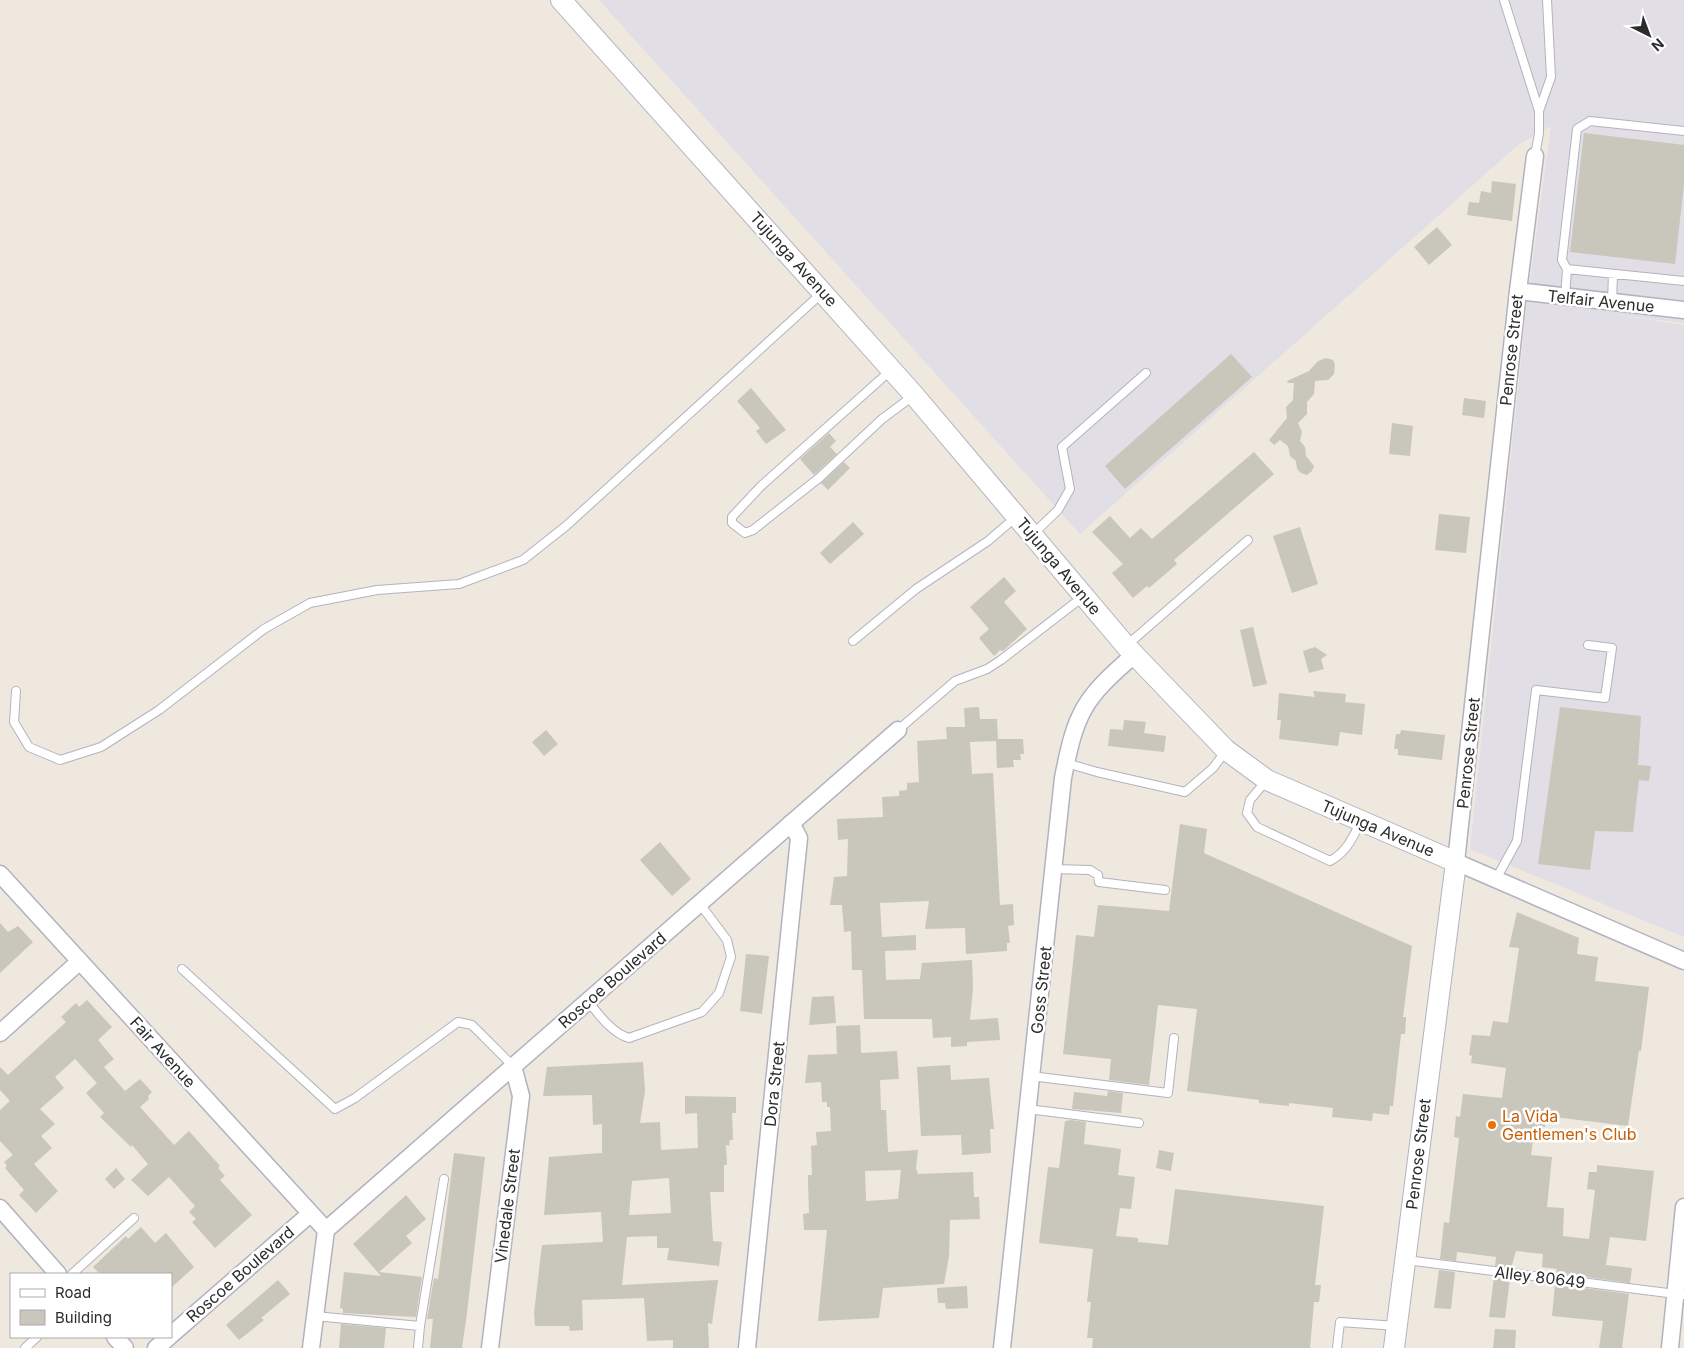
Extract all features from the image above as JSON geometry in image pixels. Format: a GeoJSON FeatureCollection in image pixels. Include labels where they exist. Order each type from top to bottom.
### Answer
{"type":"FeatureCollection","features":[{"type":"Feature","properties":{"kind":"street","name":"Tujunga Avenue"},"geometry":{"type":"LineString","coordinates":[[561,0],[914,395],[1085,595],[1130,651],[1226,750],[1267,780],[1684,962]]}},
{"type":"Feature","properties":{"kind":"street","name":"Penrose Street"},"geometry":{"type":"LineString","coordinates":[[1394,1348],[1456,862],[1518,291],[1535,156]]}},
{"type":"Feature","properties":{"kind":"street","name":"Telfair Avenue"},"geometry":{"type":"LineString","coordinates":[[1518,291],[1684,310]]}},
{"type":"Feature","properties":{"kind":"street","name":"Goss Street"},"geometry":{"type":"LineString","coordinates":[[1002,1348],[1066,763],[1073,730],[1086,702],[1130,651]]}},
{"type":"Feature","properties":{"kind":"street","name":"Roscoe Boulevard"},"geometry":{"type":"LineString","coordinates":[[326,1230],[898,730]]}},
{"type":"Feature","properties":{"kind":"street","name":"Dora Street"},"geometry":{"type":"LineString","coordinates":[[746,1348],[799,838],[791,823]]}},
{"type":"Feature","properties":{"kind":"street","name":"Fair Avenue"},"geometry":{"type":"LineString","coordinates":[[0,874],[326,1230]]}},
{"type":"Feature","properties":{"kind":"street"},"geometry":{"type":"LineString","coordinates":[[0,1033],[80,961]]}},
{"type":"Feature","properties":{"kind":"street","name":"Vinedale Street"},"geometry":{"type":"LineString","coordinates":[[490,1348],[521,1096],[513,1066]]}},
{"type":"Feature","properties":{"kind":"street"},"geometry":{"type":"LineString","coordinates":[[1670,1348],[1680,1294],[1684,1206]]}},
{"type":"Feature","properties":{"kind":"street"},"geometry":{"type":"LineString","coordinates":[[0,1208],[57,1273]]}},
{"type":"Feature","properties":{"kind":"street","name":"Roscoe Boulevard"},"geometry":{"type":"LineString","coordinates":[[172,1334],[310,1214]]}},
{"type":"Feature","properties":{"kind":"street"},"geometry":{"type":"LineString","coordinates":[[311,1348],[326,1230]]}},
{"type":"Feature","properties":{"kind":"street"},"geometry":{"type":"LineString","coordinates":[[116,1338],[125,1348]]}},
{"type":"Feature","properties":{"kind":"street","name":"Roscoe Boulevard"},"geometry":{"type":"LineString","coordinates":[[156,1348],[168,1338]]}},
{"type":"Feature","properties":{"kind":"lane"},"geometry":{"type":"LineString","coordinates":[[1504,0],[1539,111],[1539,133],[1535,156]]}},
{"type":"Feature","properties":{"kind":"lane"},"geometry":{"type":"LineString","coordinates":[[1539,111],[1551,77],[1547,0]]}},
{"type":"Feature","properties":{"kind":"lane"},"geometry":{"type":"LineString","coordinates":[[1565,297],[1567,269],[1562,260],[1577,129],[1590,121],[1684,131]]}},
{"type":"Feature","properties":{"kind":"lane"},"geometry":{"type":"LineString","coordinates":[[1567,269],[1684,281]]}},
{"type":"Feature","properties":{"kind":"lane"},"geometry":{"type":"LineString","coordinates":[[1612,302],[1613,274]]}},
{"type":"Feature","properties":{"kind":"lane"},"geometry":{"type":"LineString","coordinates":[[16,691],[14,722],[28,747],[60,760],[101,748],[159,710],[264,629],[310,603],[377,590],[458,584],[523,560],[566,526],[823,291]]}},
{"type":"Feature","properties":{"kind":"lane"},"geometry":{"type":"LineString","coordinates":[[891,370],[761,486],[732,517],[732,523],[745,533],[753,530],[819,478],[882,419],[914,395]]}},
{"type":"Feature","properties":{"kind":"lane"},"geometry":{"type":"LineString","coordinates":[[1033,534],[1058,510],[1070,489],[1062,447],[1146,373]]}},
{"type":"Feature","properties":{"kind":"lane"},"geometry":{"type":"LineString","coordinates":[[852,640],[916,589],[988,541],[1017,516]]}},
{"type":"Feature","properties":{"kind":"lane"},"geometry":{"type":"LineString","coordinates":[[1130,651],[1248,540]]}},
{"type":"Feature","properties":{"kind":"lane"},"geometry":{"type":"LineString","coordinates":[[898,730],[955,681],[994,664],[1085,595]]}},
{"type":"Feature","properties":{"kind":"lane"},"geometry":{"type":"LineString","coordinates":[[1496,879],[1517,841],[1536,690],[1606,698],[1612,648],[1588,645]]}},
{"type":"Feature","properties":{"kind":"lane"},"geometry":{"type":"LineString","coordinates":[[1066,763],[1186,792],[1213,768],[1226,750]]}},
{"type":"Feature","properties":{"kind":"lane"},"geometry":{"type":"LineString","coordinates":[[1267,780],[1250,800],[1247,812],[1257,827],[1330,861],[1340,856],[1348,847],[1361,821]]}},
{"type":"Feature","properties":{"kind":"lane"},"geometry":{"type":"LineString","coordinates":[[1054,869],[1090,870],[1098,874],[1099,882],[1165,890]]}},
{"type":"Feature","properties":{"kind":"lane"},"geometry":{"type":"LineString","coordinates":[[588,1001],[621,1036],[629,1038],[702,1012],[720,993],[732,957],[727,940],[700,904]]}},
{"type":"Feature","properties":{"kind":"lane"},"geometry":{"type":"LineString","coordinates":[[182,969],[335,1109],[355,1098],[458,1022],[472,1025],[513,1066]]}},
{"type":"Feature","properties":{"kind":"lane"},"geometry":{"type":"LineString","coordinates":[[1031,1076],[1168,1092],[1174,1038]]}},
{"type":"Feature","properties":{"kind":"lane"},"geometry":{"type":"LineString","coordinates":[[1028,1109],[1139,1123]]}},
{"type":"Feature","properties":{"kind":"lane"},"geometry":{"type":"LineString","coordinates":[[418,1348],[444,1179]]}},
{"type":"Feature","properties":{"kind":"lane"},"geometry":{"type":"LineString","coordinates":[[73,1273],[134,1218]]}},
{"type":"Feature","properties":{"kind":"lane","name":"Alley 80649"},"geometry":{"type":"LineString","coordinates":[[1404,1260],[1680,1294]]}},
{"type":"Feature","properties":{"kind":"lane"},"geometry":{"type":"LineString","coordinates":[[315,1316],[420,1326]]}},
{"type":"Feature","properties":{"kind":"lane"},"geometry":{"type":"LineString","coordinates":[[1336,1348],[1340,1322],[1397,1326]]}},
{"type":"Feature","properties":{"kind":"lane"},"geometry":{"type":"LineString","coordinates":[[25,1348],[37,1338]]}},
{"type":"Feature","properties":{"kind":"shaded area"},"geometry":{"type":"Polygon","coordinates":[[[599,0],[1684,0],[1684,323],[1603,313],[1684,325],[1684,937],[1470,849],[1527,303],[1551,126],[1518,145],[1080,534],[599,0]]]}},
{"type":"Feature","properties":{"kind":"building"},"geometry":{"type":"Polygon","coordinates":[[[1584,133],[1684,145],[1684,184],[1675,264],[1570,252],[1584,133]]]}},
{"type":"Feature","properties":{"kind":"building"},"geometry":{"type":"Polygon","coordinates":[[[1492,181],[1516,184],[1512,221],[1467,215],[1469,202],[1479,203],[1481,191],[1491,193],[1492,181]]]}},
{"type":"Feature","properties":{"kind":"building"},"geometry":{"type":"Polygon","coordinates":[[[1437,227],[1452,245],[1429,265],[1414,247],[1437,227]]]}},
{"type":"Feature","properties":{"kind":"building"},"geometry":{"type":"Polygon","coordinates":[[[1231,354],[1252,377],[1125,489],[1105,466],[1231,354]]]}},
{"type":"Feature","properties":{"kind":"building"},"geometry":{"type":"Polygon","coordinates":[[[1326,358],[1333,360],[1335,365],[1334,374],[1328,380],[1315,381],[1314,394],[1307,402],[1307,414],[1298,423],[1302,432],[1300,441],[1305,447],[1306,456],[1314,466],[1307,475],[1297,469],[1296,461],[1290,456],[1288,446],[1280,440],[1274,445],[1269,440],[1287,418],[1286,407],[1293,400],[1294,383],[1288,383],[1287,381],[1309,371],[1318,361],[1326,358]]]}},
{"type":"Feature","properties":{"kind":"building"},"geometry":{"type":"Polygon","coordinates":[[[751,388],[786,430],[766,444],[756,431],[760,428],[737,401],[751,388]]]}},
{"type":"Feature","properties":{"kind":"building"},"geometry":{"type":"Polygon","coordinates":[[[1464,398],[1486,401],[1484,418],[1462,415],[1464,398]]]}},
{"type":"Feature","properties":{"kind":"building"},"geometry":{"type":"Polygon","coordinates":[[[1392,423],[1413,426],[1410,456],[1389,454],[1392,423]]]}},
{"type":"Feature","properties":{"kind":"building"},"geometry":{"type":"Polygon","coordinates":[[[829,433],[836,441],[830,447],[837,454],[814,475],[800,459],[829,433]]]}},
{"type":"Feature","properties":{"kind":"building"},"geometry":{"type":"Polygon","coordinates":[[[1254,452],[1274,474],[1174,560],[1177,564],[1149,588],[1147,586],[1133,598],[1112,573],[1123,564],[1092,532],[1110,516],[1130,538],[1141,528],[1152,539],[1254,452]]]}},
{"type":"Feature","properties":{"kind":"building"},"geometry":{"type":"Polygon","coordinates":[[[844,462],[850,468],[828,490],[821,483],[844,462]]]}},
{"type":"Feature","properties":{"kind":"building"},"geometry":{"type":"Polygon","coordinates":[[[1439,514],[1470,517],[1466,553],[1435,550],[1439,514]]]}},
{"type":"Feature","properties":{"kind":"building"},"geometry":{"type":"Polygon","coordinates":[[[853,522],[864,534],[830,564],[820,553],[853,522]]]}},
{"type":"Feature","properties":{"kind":"building"},"geometry":{"type":"Polygon","coordinates":[[[1300,527],[1318,584],[1292,593],[1273,536],[1300,527]]]}},
{"type":"Feature","properties":{"kind":"building"},"geometry":{"type":"Polygon","coordinates":[[[1004,577],[1016,591],[1004,602],[1027,629],[1003,651],[1000,650],[994,656],[979,638],[989,629],[970,607],[1004,577]]]}},
{"type":"Feature","properties":{"kind":"building"},"geometry":{"type":"Polygon","coordinates":[[[1253,627],[1267,684],[1253,687],[1240,630],[1253,627]]]}},
{"type":"Feature","properties":{"kind":"building"},"geometry":{"type":"Polygon","coordinates":[[[1315,647],[1327,655],[1321,659],[1324,669],[1309,673],[1303,651],[1315,647]]]}},
{"type":"Feature","properties":{"kind":"building"},"geometry":{"type":"Polygon","coordinates":[[[1313,691],[1346,694],[1345,702],[1365,704],[1362,735],[1340,732],[1338,746],[1279,739],[1281,720],[1277,720],[1279,693],[1315,697],[1313,691]]]}},
{"type":"Feature","properties":{"kind":"building"},"geometry":{"type":"Polygon","coordinates":[[[979,707],[980,719],[997,719],[998,739],[1023,739],[1024,754],[1020,754],[1021,760],[1013,760],[1014,767],[997,768],[996,741],[970,742],[972,774],[993,773],[1000,905],[1013,904],[1014,925],[1008,926],[1010,943],[1007,943],[1007,951],[966,954],[965,928],[925,929],[929,901],[880,903],[882,937],[916,935],[916,950],[885,951],[886,980],[920,979],[922,963],[972,960],[973,988],[970,1020],[998,1018],[1000,1040],[967,1042],[967,1046],[951,1047],[951,1037],[933,1038],[932,1019],[864,1019],[862,970],[852,970],[851,931],[844,932],[842,905],[830,905],[834,877],[847,876],[848,839],[838,840],[837,819],[883,817],[882,797],[899,796],[899,791],[907,790],[907,783],[919,782],[917,741],[947,739],[946,727],[965,727],[964,708],[979,707]]]}},
{"type":"Feature","properties":{"kind":"building"},"geometry":{"type":"Polygon","coordinates":[[[1560,707],[1641,716],[1638,765],[1651,766],[1649,781],[1639,780],[1633,832],[1595,831],[1590,870],[1538,864],[1560,707]]]}},
{"type":"Feature","properties":{"kind":"building"},"geometry":{"type":"Polygon","coordinates":[[[1124,720],[1146,722],[1144,733],[1166,736],[1164,752],[1108,746],[1110,729],[1123,730],[1124,720]]]}},
{"type":"Feature","properties":{"kind":"building"},"geometry":{"type":"Polygon","coordinates":[[[546,730],[558,744],[544,756],[532,742],[546,730]]]}},
{"type":"Feature","properties":{"kind":"building"},"geometry":{"type":"Polygon","coordinates":[[[1401,730],[1445,735],[1442,760],[1398,755],[1398,749],[1394,749],[1396,734],[1400,734],[1401,730]]]}},
{"type":"Feature","properties":{"kind":"building"},"geometry":{"type":"Polygon","coordinates":[[[1180,824],[1207,829],[1204,853],[1412,946],[1403,1017],[1406,1017],[1405,1034],[1401,1034],[1393,1106],[1390,1106],[1389,1115],[1373,1113],[1372,1121],[1332,1117],[1333,1108],[1289,1103],[1289,1106],[1259,1103],[1259,1100],[1187,1091],[1197,1009],[1158,1005],[1149,1085],[1109,1080],[1111,1059],[1063,1054],[1076,935],[1094,937],[1098,905],[1169,911],[1180,824]]]}},
{"type":"Feature","properties":{"kind":"building"},"geometry":{"type":"Polygon","coordinates":[[[660,842],[691,879],[672,896],[640,860],[660,842]]]}},
{"type":"Feature","properties":{"kind":"building"},"geometry":{"type":"Polygon","coordinates":[[[1517,912],[1579,938],[1577,954],[1598,957],[1595,981],[1649,987],[1641,1051],[1639,1051],[1628,1126],[1546,1116],[1545,1127],[1535,1126],[1531,1155],[1552,1157],[1547,1207],[1564,1208],[1563,1236],[1589,1239],[1595,1190],[1587,1189],[1589,1172],[1597,1172],[1597,1165],[1654,1171],[1646,1241],[1610,1237],[1606,1265],[1632,1268],[1630,1283],[1556,1273],[1557,1269],[1542,1267],[1543,1254],[1516,1251],[1511,1268],[1495,1266],[1496,1257],[1457,1252],[1456,1261],[1440,1259],[1444,1222],[1449,1223],[1459,1138],[1454,1137],[1456,1116],[1460,1117],[1463,1094],[1502,1098],[1506,1068],[1471,1063],[1472,1056],[1469,1055],[1472,1035],[1490,1036],[1493,1021],[1508,1023],[1519,948],[1509,947],[1517,912]]]}},
{"type":"Feature","properties":{"kind":"building"},"geometry":{"type":"Polygon","coordinates":[[[0,923],[8,932],[18,926],[33,942],[0,973],[0,923]]]}},
{"type":"Feature","properties":{"kind":"building"},"geometry":{"type":"Polygon","coordinates":[[[746,954],[769,956],[762,1014],[740,1011],[746,954]]]}},
{"type":"Feature","properties":{"kind":"building"},"geometry":{"type":"Polygon","coordinates":[[[834,996],[836,1023],[809,1025],[812,997],[834,996]]]}},
{"type":"Feature","properties":{"kind":"building"},"geometry":{"type":"Polygon","coordinates":[[[87,1000],[112,1027],[98,1040],[114,1059],[104,1067],[125,1091],[140,1079],[152,1092],[148,1096],[149,1099],[140,1107],[174,1145],[189,1131],[220,1166],[218,1168],[225,1176],[220,1180],[252,1215],[215,1248],[192,1222],[196,1219],[189,1212],[195,1206],[169,1177],[148,1196],[131,1180],[148,1164],[132,1145],[131,1147],[100,1117],[104,1113],[86,1093],[97,1083],[75,1059],[55,1077],[64,1088],[40,1109],[55,1124],[41,1136],[52,1148],[34,1164],[58,1191],[36,1213],[19,1195],[24,1190],[5,1168],[7,1166],[4,1162],[13,1155],[0,1141],[0,1110],[10,1101],[0,1090],[0,1067],[8,1075],[66,1022],[61,1017],[76,1003],[79,1007],[87,1000]]]}},
{"type":"Feature","properties":{"kind":"building"},"geometry":{"type":"Polygon","coordinates":[[[860,1025],[861,1053],[897,1051],[899,1079],[880,1080],[881,1110],[886,1110],[888,1152],[918,1150],[916,1168],[918,1174],[973,1172],[974,1197],[979,1197],[980,1219],[950,1220],[949,1256],[944,1284],[883,1288],[879,1318],[818,1321],[827,1230],[804,1230],[803,1214],[809,1213],[808,1175],[812,1175],[811,1146],[817,1145],[816,1132],[831,1131],[830,1107],[827,1107],[827,1102],[822,1102],[821,1082],[805,1083],[808,1055],[837,1054],[836,1026],[860,1025]],[[901,1170],[865,1171],[866,1201],[898,1199],[901,1170]]]}},
{"type":"Feature","properties":{"kind":"building"},"geometry":{"type":"Polygon","coordinates":[[[643,1062],[645,1091],[640,1123],[660,1122],[661,1150],[698,1148],[697,1113],[685,1114],[685,1096],[736,1097],[736,1113],[732,1113],[733,1140],[730,1140],[729,1146],[726,1145],[727,1165],[724,1165],[724,1192],[710,1192],[713,1241],[722,1242],[719,1266],[667,1260],[669,1248],[657,1248],[657,1236],[627,1237],[622,1285],[718,1280],[712,1324],[708,1323],[709,1348],[673,1348],[673,1340],[647,1341],[644,1298],[582,1300],[583,1330],[570,1331],[569,1326],[535,1326],[534,1313],[542,1245],[603,1242],[601,1212],[544,1215],[549,1157],[602,1153],[602,1124],[593,1125],[592,1095],[543,1096],[547,1067],[643,1062]],[[669,1178],[632,1181],[629,1215],[671,1213],[669,1178]]]}},
{"type":"Feature","properties":{"kind":"building"},"geometry":{"type":"Polygon","coordinates":[[[950,1065],[951,1080],[989,1078],[994,1129],[990,1129],[991,1153],[962,1155],[961,1135],[921,1136],[917,1067],[950,1065]]]}},
{"type":"Feature","properties":{"kind":"building"},"geometry":{"type":"Polygon","coordinates":[[[1108,1091],[1123,1093],[1121,1113],[1072,1109],[1074,1092],[1107,1096],[1108,1091]]]}},
{"type":"Feature","properties":{"kind":"building"},"geometry":{"type":"Polygon","coordinates":[[[1065,1121],[1086,1122],[1084,1144],[1121,1149],[1118,1175],[1135,1177],[1131,1209],[1120,1208],[1116,1236],[1138,1238],[1138,1242],[1168,1245],[1175,1189],[1324,1206],[1315,1285],[1321,1285],[1319,1302],[1314,1302],[1310,1348],[1092,1348],[1093,1338],[1087,1338],[1091,1302],[1087,1302],[1093,1249],[1039,1243],[1048,1167],[1059,1168],[1065,1121]]]}},
{"type":"Feature","properties":{"kind":"building"},"geometry":{"type":"Polygon","coordinates":[[[1159,1150],[1174,1153],[1171,1171],[1156,1168],[1159,1150]]]}},
{"type":"Feature","properties":{"kind":"building"},"geometry":{"type":"Polygon","coordinates":[[[454,1153],[485,1157],[467,1313],[462,1348],[430,1348],[433,1319],[427,1319],[434,1278],[438,1279],[454,1153]]]}},
{"type":"Feature","properties":{"kind":"building"},"geometry":{"type":"Polygon","coordinates":[[[116,1168],[125,1179],[114,1189],[105,1179],[116,1168]]]}},
{"type":"Feature","properties":{"kind":"building"},"geometry":{"type":"Polygon","coordinates":[[[406,1195],[426,1219],[406,1236],[412,1243],[379,1272],[422,1277],[416,1317],[343,1313],[343,1309],[340,1308],[344,1272],[381,1276],[353,1244],[406,1195]]]}},
{"type":"Feature","properties":{"kind":"building"},"geometry":{"type":"Polygon","coordinates":[[[141,1227],[155,1243],[166,1233],[194,1267],[172,1287],[172,1273],[99,1273],[93,1267],[126,1236],[128,1239],[141,1227]]]}},
{"type":"Feature","properties":{"kind":"building"},"geometry":{"type":"Polygon","coordinates":[[[1439,1270],[1455,1272],[1451,1309],[1434,1308],[1439,1270]]]}},
{"type":"Feature","properties":{"kind":"building"},"geometry":{"type":"Polygon","coordinates":[[[1494,1277],[1510,1279],[1505,1318],[1489,1317],[1494,1277]]]}},
{"type":"Feature","properties":{"kind":"building"},"geometry":{"type":"Polygon","coordinates":[[[278,1280],[290,1294],[261,1318],[264,1320],[239,1340],[226,1325],[278,1280]]]}},
{"type":"Feature","properties":{"kind":"building"},"geometry":{"type":"Polygon","coordinates":[[[1555,1284],[1629,1294],[1622,1348],[1599,1348],[1603,1321],[1552,1316],[1555,1284]]]}},
{"type":"Feature","properties":{"kind":"building"},"geometry":{"type":"Polygon","coordinates":[[[967,1286],[968,1308],[946,1309],[945,1303],[938,1303],[937,1288],[967,1286]]]}},
{"type":"Feature","properties":{"kind":"building"},"geometry":{"type":"Polygon","coordinates":[[[341,1324],[386,1328],[384,1348],[339,1348],[341,1324]]]}},
{"type":"Feature","properties":{"kind":"building"},"geometry":{"type":"Polygon","coordinates":[[[1495,1329],[1516,1330],[1515,1348],[1493,1348],[1495,1329]]]}},
{"type":"Feature","properties":{"kind":"place","name":"La Vida Gentlemen's Club"},"geometry":{"type":"Point","coordinates":[1492,1125]}}]}
